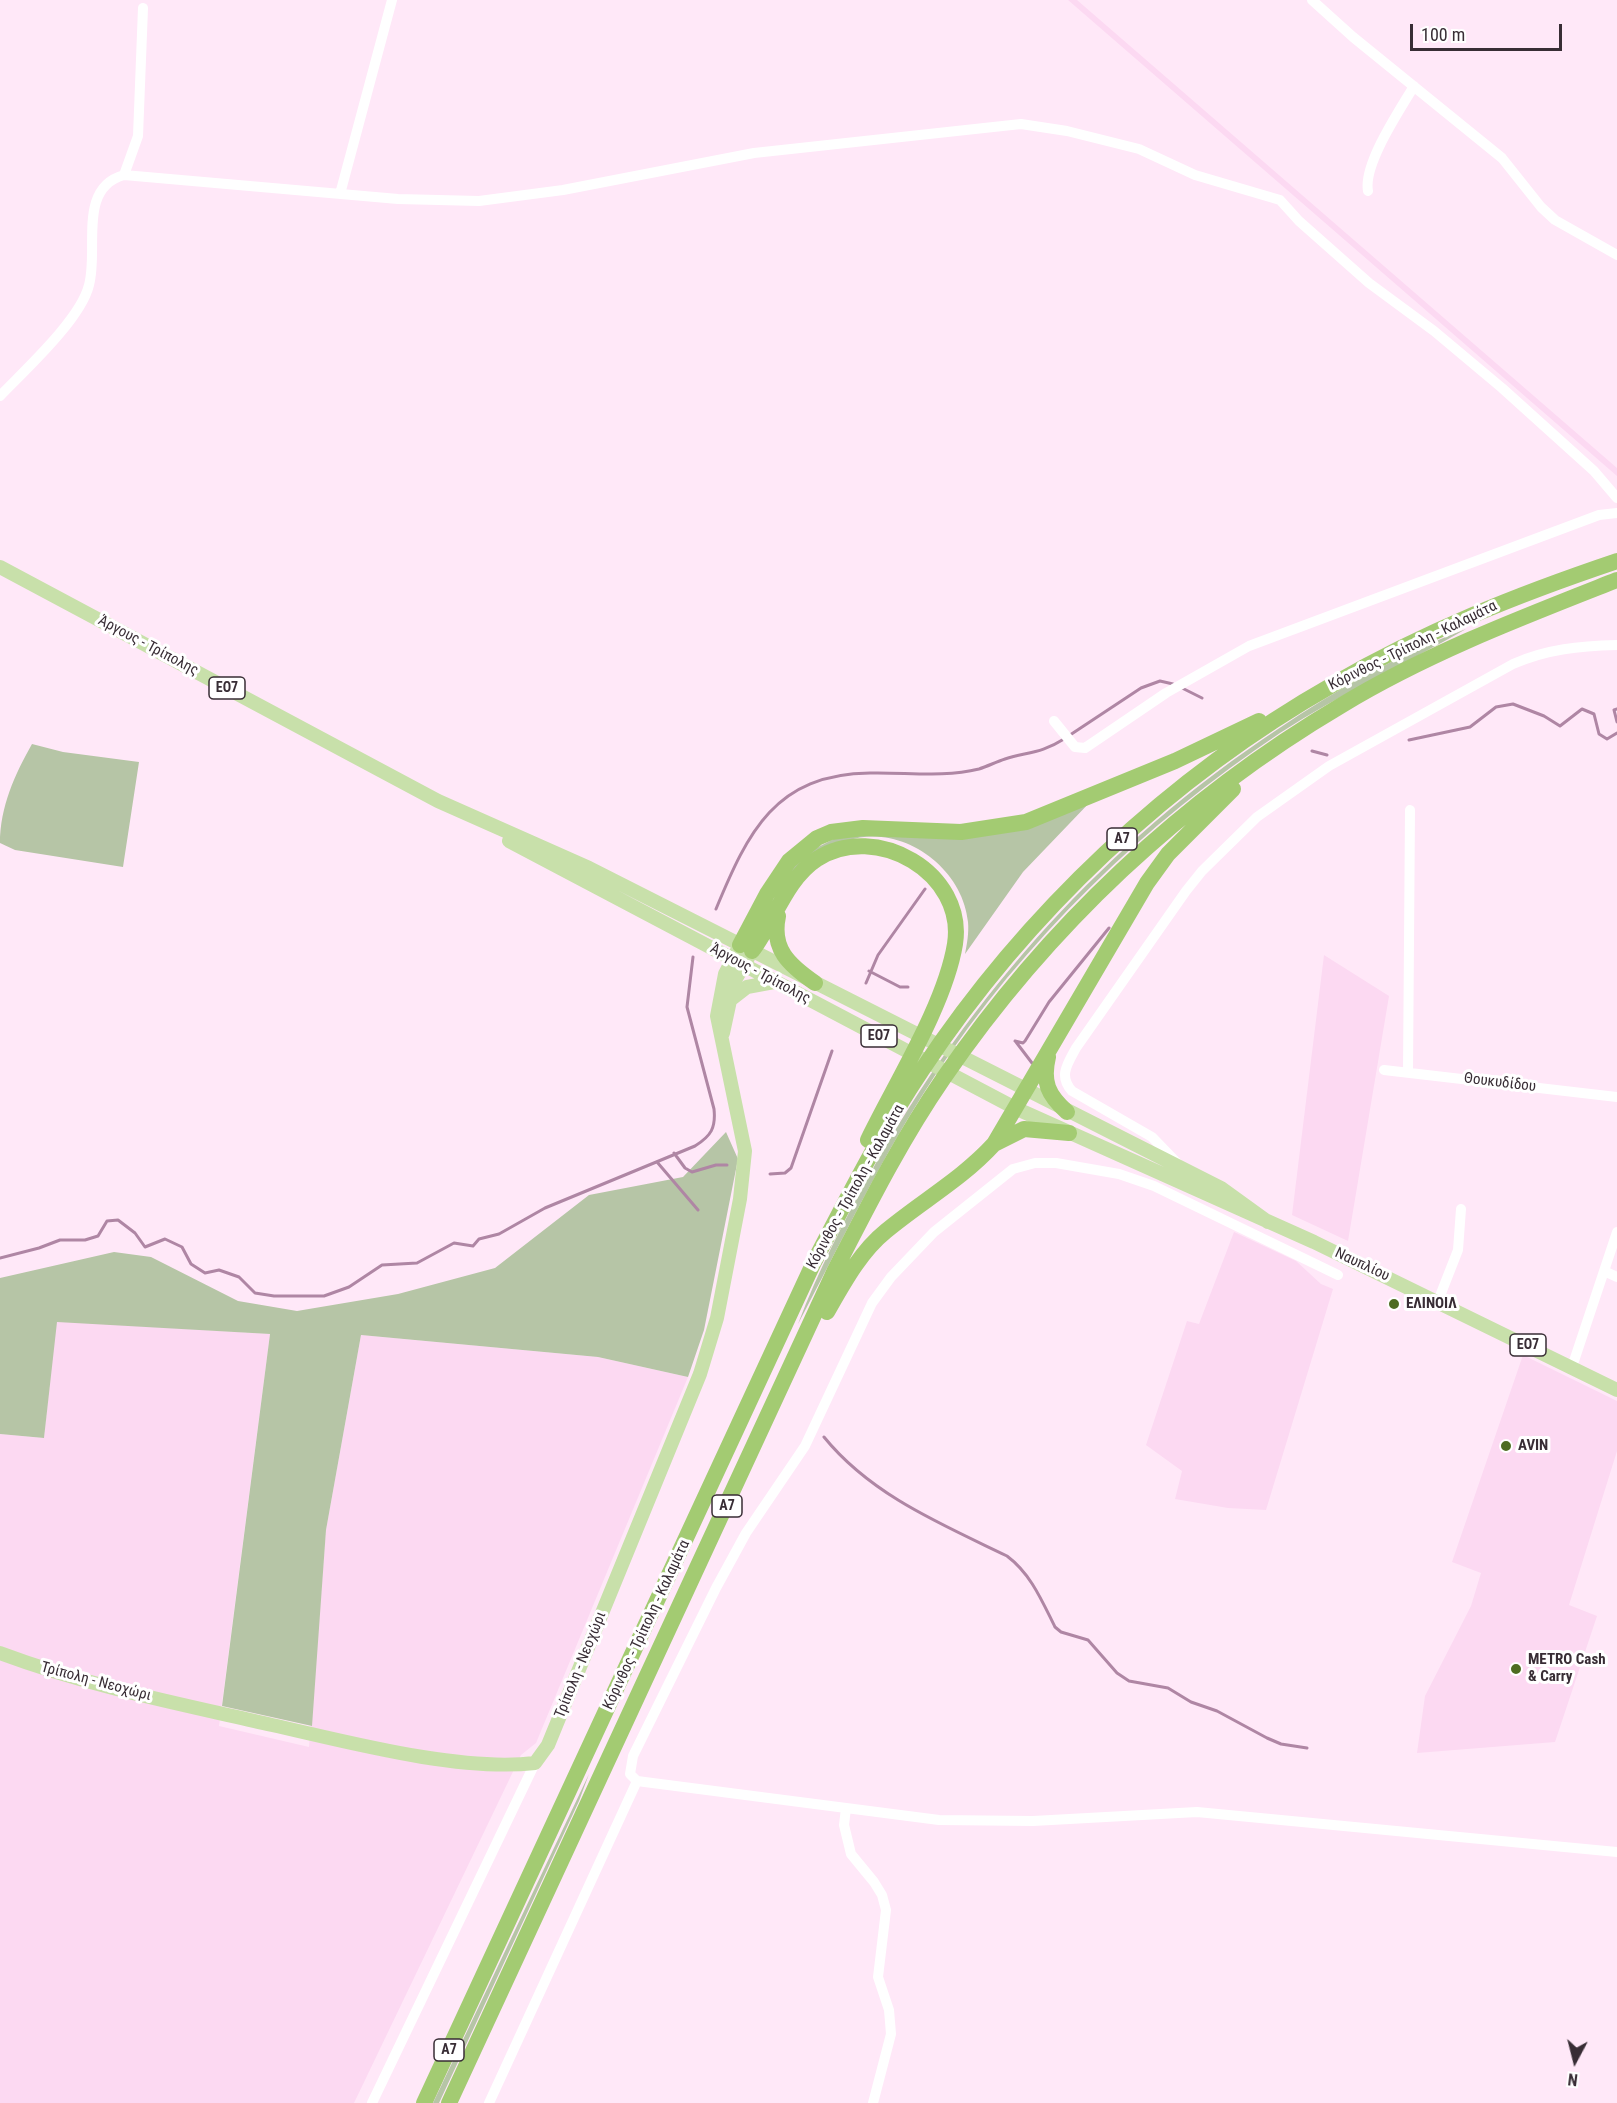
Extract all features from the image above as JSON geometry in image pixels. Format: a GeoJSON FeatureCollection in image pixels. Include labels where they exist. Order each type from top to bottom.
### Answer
{"type":"FeatureCollection","features":[{"type":"Feature","properties":{"kind":"highway","name":"Κόρινθος - Τρίπολη - Καλαμάτα"},"geometry":{"type":"LineString","coordinates":[[424,2103],[814,1262],[915,1066],[949,1033],[1034,928],[1130,831],[1218,761],[1332,685],[1482,610],[1617,561]]}},
{"type":"Feature","properties":{"kind":"highway","name":"Κόρινθος - Τρίπολη - Καλαμάτα"},"geometry":{"type":"LineString","coordinates":[[449,2103],[834,1272],[871,1201],[942,1080],[968,1044],[1050,943],[1128,863],[1187,813],[1286,740],[1352,699],[1442,653],[1511,622],[1617,580]]}},
{"type":"Feature","properties":{"kind":"highway"},"geometry":{"type":"LineString","coordinates":[[742,955],[767,894],[789,861],[817,838],[831,832],[863,828],[961,832],[1026,822],[1175,761],[1332,685]]}},
{"type":"Feature","properties":{"kind":"highway"},"geometry":{"type":"LineString","coordinates":[[787,1375],[869,1248],[885,1232],[975,1165],[994,1144],[1147,883],[1168,854],[1201,819],[1286,740]]}},
{"type":"Feature","properties":{"kind":"highway"},"geometry":{"type":"LineString","coordinates":[[742,955],[779,908],[801,872],[818,858],[841,849],[880,847],[921,866],[933,876],[948,899],[955,932],[950,961],[927,1021],[915,1066]]}},
{"type":"Feature","properties":{"kind":"highway"},"geometry":{"type":"LineString","coordinates":[[779,908],[776,935],[782,954],[793,967],[815,983]]}},
{"type":"Feature","properties":{"kind":"highway"},"geometry":{"type":"LineString","coordinates":[[1049,1051],[1044,1079],[1046,1087],[1050,1095],[1067,1112]]}},
{"type":"Feature","properties":{"kind":"highway"},"geometry":{"type":"LineString","coordinates":[[994,1144],[1024,1129],[1069,1133]]}},
{"type":"Feature","properties":{"kind":"main road","name":"Άργους - Τρίπολης"},"geometry":{"type":"LineString","coordinates":[[0,567],[455,809],[590,868],[742,955],[815,983],[1067,1112]]}},
{"type":"Feature","properties":{"kind":"main road","name":"Άργους - Τρίπολης"},"geometry":{"type":"LineString","coordinates":[[742,955],[775,982],[1015,1108],[1069,1133]]}},
{"type":"Feature","properties":{"kind":"main road","name":"Τρίπολη - Νεοχώρι"},"geometry":{"type":"LineString","coordinates":[[721,1038],[742,955]]}},
{"type":"Feature","properties":{"kind":"main road","name":"Τρίπολη - Νεοχώρι"},"geometry":{"type":"LineString","coordinates":[[0,1653],[82,1680],[319,1736],[463,1762],[509,1767],[535,1763],[548,1745],[700,1374],[717,1318],[740,1198],[745,1151],[721,1038],[717,1005],[725,974],[742,955]]}},
{"type":"Feature","properties":{"kind":"main road"},"geometry":{"type":"LineString","coordinates":[[729,1002],[747,987],[775,982]]}},
{"type":"Feature","properties":{"kind":"main road","name":"Ναυπλίου"},"geometry":{"type":"LineString","coordinates":[[1067,1112],[1232,1194],[1268,1222]]}},
{"type":"Feature","properties":{"kind":"main road","name":"Ναυπλίου"},"geometry":{"type":"LineString","coordinates":[[1069,1133],[1438,1301],[1617,1390]]}},
{"type":"Feature","properties":{"kind":"street"},"geometry":{"type":"LineString","coordinates":[[340,194],[392,0]]}},
{"type":"Feature","properties":{"kind":"street"},"geometry":{"type":"LineString","coordinates":[[1312,0],[1353,37],[1502,158],[1541,207],[1555,220],[1617,255]]}},
{"type":"Feature","properties":{"kind":"street"},"geometry":{"type":"LineString","coordinates":[[124,175],[138,135],[143,8]]}},
{"type":"Feature","properties":{"kind":"street"},"geometry":{"type":"LineString","coordinates":[[1368,191],[1367,181],[1384,139],[1414,86]]}},
{"type":"Feature","properties":{"kind":"street"},"geometry":{"type":"LineString","coordinates":[[0,396],[79,309],[90,284],[96,199],[109,180],[124,175],[433,201],[479,201],[563,190],[754,153],[1021,124],[1067,131],[1139,149],[1195,175],[1280,200],[1299,221],[1369,283],[1434,331],[1502,388],[1594,471],[1617,498]]}},
{"type":"Feature","properties":{"kind":"street"},"geometry":{"type":"LineString","coordinates":[[1054,721],[1075,747],[1085,748],[1166,693],[1249,646],[1599,515],[1617,513]]}},
{"type":"Feature","properties":{"kind":"street"},"geometry":{"type":"LineString","coordinates":[[1183,1170],[1166,1149],[1152,1137],[1072,1091],[1064,1080],[1064,1073],[1076,1048],[1202,871],[1257,817],[1329,766],[1503,669],[1528,657],[1567,648],[1617,645]]}},
{"type":"Feature","properties":{"kind":"street"},"geometry":{"type":"LineString","coordinates":[[1408,1072],[1410,810]]}},
{"type":"Feature","properties":{"kind":"street","name":"Θουκυδίδου"},"geometry":{"type":"LineString","coordinates":[[1384,1070],[1617,1097]]}},
{"type":"Feature","properties":{"kind":"street"},"geometry":{"type":"LineString","coordinates":[[1338,1275],[1154,1186],[1119,1174],[1056,1163],[1035,1163],[1013,1169],[912,1252],[872,1303],[805,1446],[746,1533],[695,1630],[633,1756],[629,1770],[637,1781],[939,1820],[989,1822],[1197,1812],[1617,1852]]}},
{"type":"Feature","properties":{"kind":"street"},"geometry":{"type":"LineString","coordinates":[[1438,1301],[1458,1250],[1461,1209]]}},
{"type":"Feature","properties":{"kind":"street"},"geometry":{"type":"LineString","coordinates":[[1572,1367],[1617,1232]]}},
{"type":"Feature","properties":{"kind":"street"},"geometry":{"type":"LineString","coordinates":[[1604,1271],[1617,1277]]}},
{"type":"Feature","properties":{"kind":"street"},"geometry":{"type":"LineString","coordinates":[[372,2103],[535,1763]]}},
{"type":"Feature","properties":{"kind":"street"},"geometry":{"type":"LineString","coordinates":[[489,2103],[637,1781]]}},
{"type":"Feature","properties":{"kind":"street"},"geometry":{"type":"LineString","coordinates":[[846,1808],[844,1825],[851,1854],[878,1888],[886,1910],[878,1977],[889,2010],[891,2034],[873,2103]]}},
{"type":"Feature","properties":{"kind":"shaded area"},"geometry":{"type":"Polygon","coordinates":[[[1068,0],[1077,0],[1617,468],[1617,476],[1068,0]]]}},
{"type":"Feature","properties":{"kind":"shaded area"},"geometry":{"type":"Polygon","coordinates":[[[1324,955],[1389,996],[1348,1241],[1292,1215],[1324,955]]]}},
{"type":"Feature","properties":{"kind":"shaded area"},"geometry":{"type":"Polygon","coordinates":[[[1234,1232],[1296,1261],[1321,1284],[1333,1289],[1266,1510],[1228,1508],[1175,1499],[1182,1471],[1146,1445],[1187,1321],[1199,1324],[1234,1232]]]}},
{"type":"Feature","properties":{"kind":"shaded area"},"geometry":{"type":"Polygon","coordinates":[[[56,1321],[270,1334],[219,1726],[309,1747],[326,1530],[361,1335],[598,1357],[688,1377],[536,1743],[521,1755],[354,2103],[0,2103],[0,1434],[44,1438],[56,1321]]]}},
{"type":"Feature","properties":{"kind":"shaded area"},"geometry":{"type":"Polygon","coordinates":[[[1523,1355],[1617,1401],[1617,1451],[1569,1605],[1597,1616],[1555,1742],[1417,1753],[1425,1696],[1471,1606],[1481,1573],[1452,1562],[1523,1355]]]}},
{"type":"Feature","properties":{"kind":"green space"},"geometry":{"type":"Polygon","coordinates":[[[1466,629],[1349,692],[1280,733],[1182,805],[1090,887],[1007,978],[934,1077],[880,1168],[798,1324],[841,1228],[910,1106],[953,1043],[999,983],[1048,926],[1100,872],[1156,821],[1216,773],[1278,729],[1346,686],[1393,661],[1466,629]]]}},
{"type":"Feature","properties":{"kind":"green space"},"geometry":{"type":"Polygon","coordinates":[[[32,744],[63,752],[139,762],[123,867],[15,850],[0,843],[3,817],[10,791],[32,744]]]}},
{"type":"Feature","properties":{"kind":"green space"},"geometry":{"type":"Polygon","coordinates":[[[1092,800],[1023,872],[965,954],[968,922],[964,902],[954,883],[926,854],[907,844],[888,838],[867,837],[839,844],[772,894],[803,855],[847,832],[940,834],[1092,800]]]}},
{"type":"Feature","properties":{"kind":"green space"},"geometry":{"type":"Polygon","coordinates":[[[726,1132],[738,1159],[704,1330],[688,1377],[598,1357],[361,1335],[326,1530],[312,1726],[222,1706],[270,1334],[57,1322],[44,1438],[0,1434],[0,1278],[114,1252],[151,1257],[238,1301],[297,1311],[398,1294],[495,1268],[589,1195],[683,1177],[726,1132]]]}},
{"type":"Feature","properties":{"kind":"green space"},"geometry":{"type":"Polygon","coordinates":[[[589,1774],[579,1801],[439,2103],[433,2103],[589,1774]]]}},
{"type":"Feature","properties":{"kind":"waterway"},"geometry":{"type":"LineString","coordinates":[[1070,735],[1141,688],[1160,681],[1173,684]]}},
{"type":"Feature","properties":{"kind":"waterway"},"geometry":{"type":"LineString","coordinates":[[1182,688],[1202,698]]}},
{"type":"Feature","properties":{"kind":"waterway"},"geometry":{"type":"LineString","coordinates":[[1409,740],[1470,727],[1496,707],[1513,704],[1544,716],[1560,726],[1582,709],[1594,714],[1599,734],[1607,739],[1617,733]]}},
{"type":"Feature","properties":{"kind":"waterway"},"geometry":{"type":"LineString","coordinates":[[1617,709],[1614,710],[1617,722]]}},
{"type":"Feature","properties":{"kind":"waterway"},"geometry":{"type":"LineString","coordinates":[[716,909],[740,855],[769,812],[788,796],[810,784],[837,776],[870,773],[965,772],[1042,750],[1064,739]]}},
{"type":"Feature","properties":{"kind":"waterway"},"geometry":{"type":"LineString","coordinates":[[1312,751],[1327,755]]}},
{"type":"Feature","properties":{"kind":"waterway"},"geometry":{"type":"LineString","coordinates":[[866,983],[878,955],[925,889]]}},
{"type":"Feature","properties":{"kind":"waterway"},"geometry":{"type":"LineString","coordinates":[[1015,1041],[1023,1043],[1025,1041],[1049,1002],[1109,928]]}},
{"type":"Feature","properties":{"kind":"waterway"},"geometry":{"type":"LineString","coordinates":[[0,1258],[60,1240],[85,1240],[98,1236],[107,1221],[118,1220],[135,1233],[145,1247],[165,1239],[182,1247],[191,1264],[205,1273],[219,1270],[239,1277],[255,1293],[274,1296],[324,1296],[349,1287],[382,1265],[417,1263],[454,1243],[473,1246],[479,1239],[499,1234],[545,1208],[695,1146],[709,1135],[714,1121],[714,1109],[687,1007],[693,957]]}},
{"type":"Feature","properties":{"kind":"waterway"},"geometry":{"type":"LineString","coordinates":[[869,971],[900,987],[908,987]]}},
{"type":"Feature","properties":{"kind":"waterway"},"geometry":{"type":"LineString","coordinates":[[1016,1042],[1032,1063]]}},
{"type":"Feature","properties":{"kind":"waterway"},"geometry":{"type":"LineString","coordinates":[[770,1174],[785,1173],[791,1168],[832,1051]]}},
{"type":"Feature","properties":{"kind":"waterway"},"geometry":{"type":"LineString","coordinates":[[674,1153],[685,1168],[692,1172],[716,1165],[727,1165]]}},
{"type":"Feature","properties":{"kind":"waterway"},"geometry":{"type":"LineString","coordinates":[[657,1162],[698,1210]]}},
{"type":"Feature","properties":{"kind":"waterway"},"geometry":{"type":"LineString","coordinates":[[824,1437],[863,1476],[885,1492],[932,1520],[1007,1556],[1023,1571],[1055,1627],[1061,1632],[1088,1640],[1117,1673],[1129,1681],[1168,1688],[1191,1702],[1217,1711],[1267,1738],[1281,1744],[1307,1748]]}},
{"type":"Feature","properties":{"kind":"place","name":"ΕΛΙΝΟΙΛ"},"geometry":{"type":"Point","coordinates":[1394,1304]}},
{"type":"Feature","properties":{"kind":"place","name":"AVIN"},"geometry":{"type":"Point","coordinates":[1506,1446]}},
{"type":"Feature","properties":{"kind":"place","name":"METRO Cash & Carry"},"geometry":{"type":"Point","coordinates":[1516,1669]}}]}
